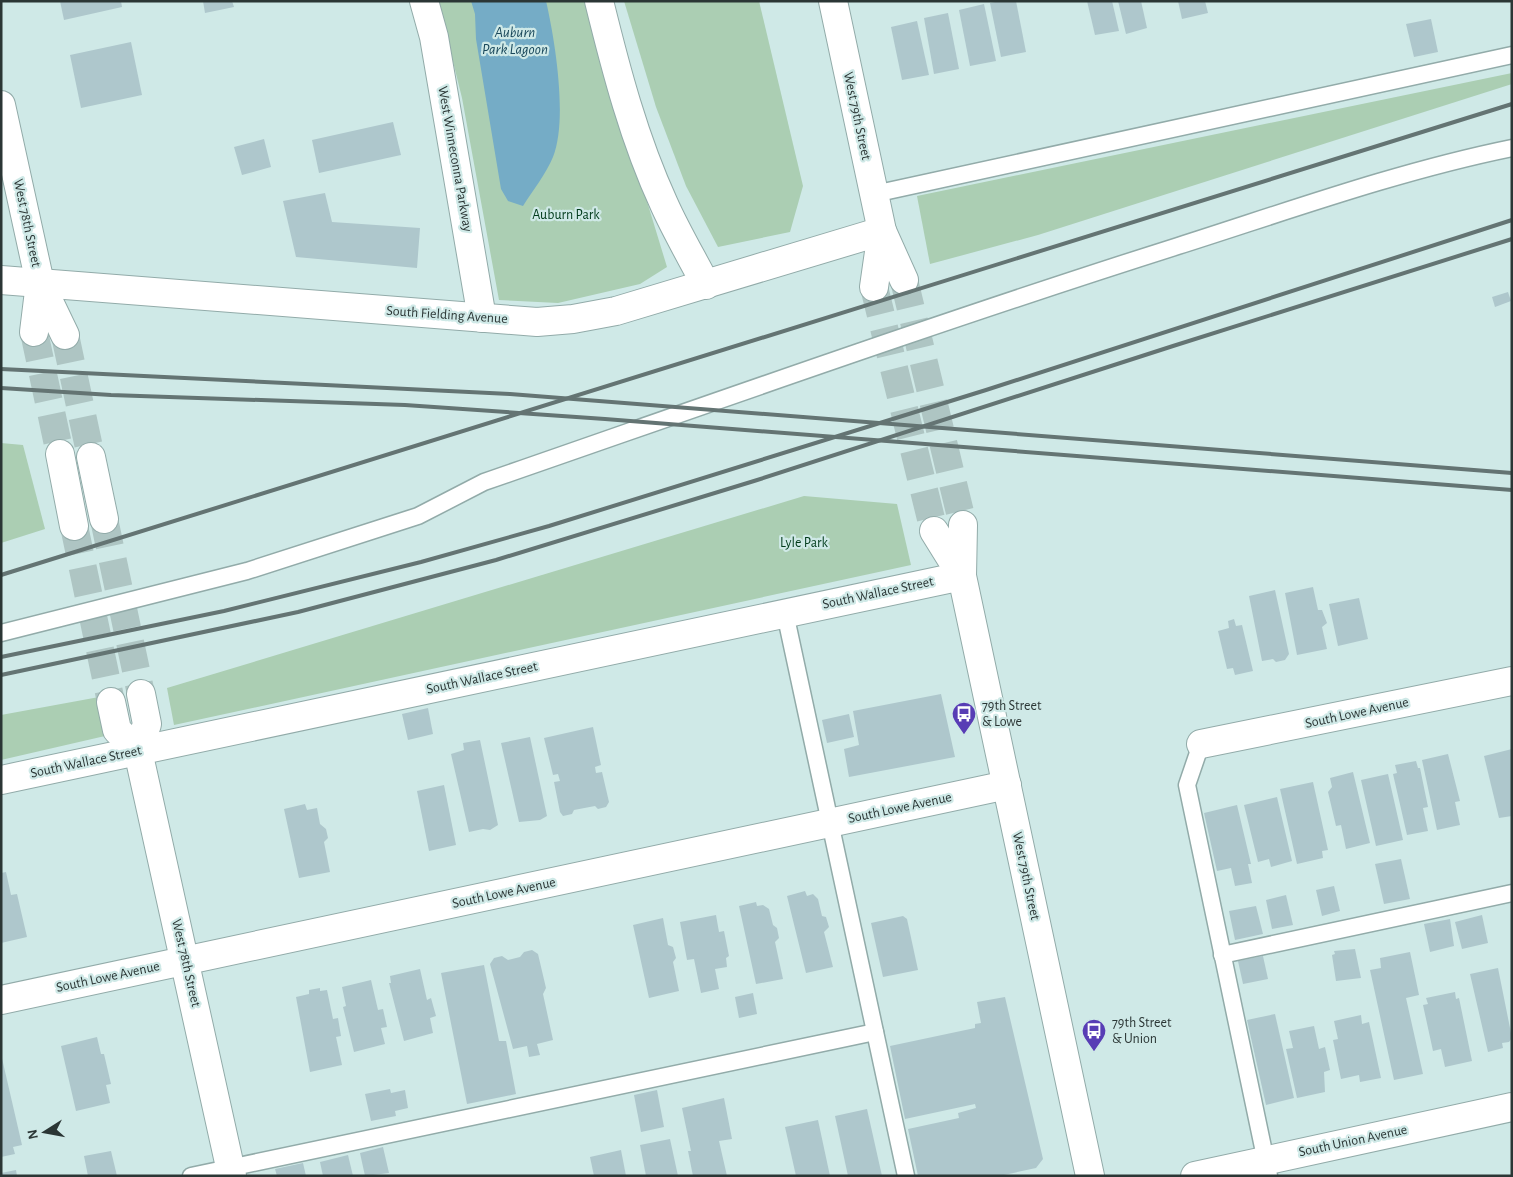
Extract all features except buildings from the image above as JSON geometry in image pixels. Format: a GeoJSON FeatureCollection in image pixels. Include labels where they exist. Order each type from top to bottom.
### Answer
{"type":"FeatureCollection","features":[{"type":"Feature","properties":{"kind":"street","name":"West Winneconna Parkway"},"geometry":{"type":"LineString","coordinates":[[424,1],[434,37],[482,318]]}},
{"type":"Feature","properties":{"kind":"street"},"geometry":{"type":"LineString","coordinates":[[600,1],[617,75],[640,146],[664,204],[706,285]]}},
{"type":"Feature","properties":{"kind":"street","name":"West 79th Street"},"geometry":{"type":"LineString","coordinates":[[833,1],[882,231],[904,280]]}},
{"type":"Feature","properties":{"kind":"street","name":"West 78th Street"},"geometry":{"type":"LineString","coordinates":[[1,105],[40,283],[65,334]]}},
{"type":"Feature","properties":{"kind":"street","name":"South Fielding Avenue"},"geometry":{"type":"LineString","coordinates":[[1,280],[537,322],[573,320],[616,311],[882,231]]}},
{"type":"Feature","properties":{"kind":"street","name":"West 79th Street"},"geometry":{"type":"LineString","coordinates":[[874,286],[882,231]]}},
{"type":"Feature","properties":{"kind":"street","name":"West 78th Street"},"geometry":{"type":"LineString","coordinates":[[34,332],[40,283]]}},
{"type":"Feature","properties":{"kind":"street"},"geometry":{"type":"LineString","coordinates":[[60,454],[74,526]]}},
{"type":"Feature","properties":{"kind":"street"},"geometry":{"type":"LineString","coordinates":[[91,457],[104,519]]}},
{"type":"Feature","properties":{"kind":"street","name":"West 79th Street"},"geometry":{"type":"LineString","coordinates":[[962,525],[962,576],[1090,1176]]}},
{"type":"Feature","properties":{"kind":"street","name":"West 79th Street"},"geometry":{"type":"LineString","coordinates":[[934,531],[962,576]]}},
{"type":"Feature","properties":{"kind":"street","name":"South Wallace Street"},"geometry":{"type":"LineString","coordinates":[[1,780],[962,576]]}},
{"type":"Feature","properties":{"kind":"street","name":"South Lowe Avenue"},"geometry":{"type":"LineString","coordinates":[[1201,744],[1512,681]]}},
{"type":"Feature","properties":{"kind":"street"},"geometry":{"type":"LineString","coordinates":[[111,702],[118,730],[138,751],[147,724],[140,694]]}},
{"type":"Feature","properties":{"kind":"street","name":"West 78th Street"},"geometry":{"type":"LineString","coordinates":[[138,751],[232,1172]]}},
{"type":"Feature","properties":{"kind":"street","name":"South Lowe Avenue"},"geometry":{"type":"LineString","coordinates":[[1,1000],[1007,785]]}},
{"type":"Feature","properties":{"kind":"street","name":"South Union Avenue"},"geometry":{"type":"LineString","coordinates":[[1194,1176],[1267,1168],[1512,1107]]}},
{"type":"Feature","properties":{"kind":"lane"},"geometry":{"type":"LineString","coordinates":[[874,194],[1512,55]]}},
{"type":"Feature","properties":{"kind":"lane"},"geometry":{"type":"LineString","coordinates":[[1,633],[247,571],[409,520],[484,482],[1046,288],[1469,156],[1512,148]]}},
{"type":"Feature","properties":{"kind":"lane"},"geometry":{"type":"LineString","coordinates":[[785,613],[906,1176]]}},
{"type":"Feature","properties":{"kind":"lane"},"geometry":{"type":"LineString","coordinates":[[1201,744],[1187,785],[1267,1168]]}},
{"type":"Feature","properties":{"kind":"lane"},"geometry":{"type":"LineString","coordinates":[[1222,955],[1512,893]]}},
{"type":"Feature","properties":{"kind":"lane"},"geometry":{"type":"LineString","coordinates":[[191,1176],[232,1172],[875,1032]]}},
{"type":"Feature","properties":{"kind":"green space","name":"Auburn Park"},"geometry":{"type":"Polygon","coordinates":[[[438,1],[586,1],[667,267],[640,284],[558,303],[499,300],[462,98],[438,1]]]}},
{"type":"Feature","properties":{"kind":"green space"},"geometry":{"type":"Polygon","coordinates":[[[624,1],[759,1],[803,186],[790,232],[718,247],[686,186],[656,107],[624,1]]]}},
{"type":"Feature","properties":{"kind":"green space"},"geometry":{"type":"Polygon","coordinates":[[[1512,73],[1512,84],[1038,235],[930,264],[917,196],[1512,73]]]}},
{"type":"Feature","properties":{"kind":"green space"},"geometry":{"type":"Polygon","coordinates":[[[1,443],[23,445],[45,529],[1,543],[1,443]]]}},
{"type":"Feature","properties":{"kind":"green space","name":"Lyle Park"},"geometry":{"type":"Polygon","coordinates":[[[804,496],[897,504],[911,565],[174,725],[167,688],[804,496]]]}},
{"type":"Feature","properties":{"kind":"green space"},"geometry":{"type":"Polygon","coordinates":[[[110,695],[118,733],[1,760],[1,715],[110,695]]]}},
{"type":"Feature","properties":{"kind":"water","name":"Auburn Park Lagoon"},"geometry":{"type":"Polygon","coordinates":[[[471,1],[546,1],[556,58],[560,122],[553,157],[523,206],[508,201],[501,189],[476,39],[475,14],[471,1]]]}},
{"type":"Feature","properties":{"kind":"tunnel"},"geometry":{"type":"LineString","coordinates":[[904,280],[963,525]]}},
{"type":"Feature","properties":{"kind":"tunnel"},"geometry":{"type":"LineString","coordinates":[[874,287],[934,531]]}},
{"type":"Feature","properties":{"kind":"tunnel"},"geometry":{"type":"LineString","coordinates":[[34,332],[60,454]]}},
{"type":"Feature","properties":{"kind":"tunnel"},"geometry":{"type":"LineString","coordinates":[[65,335],[91,457]]}},
{"type":"Feature","properties":{"kind":"tunnel"},"geometry":{"type":"LineString","coordinates":[[104,519],[141,694]]}},
{"type":"Feature","properties":{"kind":"tunnel"},"geometry":{"type":"LineString","coordinates":[[74,526],[111,702]]}},
{"type":"Feature","properties":{"kind":"railway"},"geometry":{"type":"LineString","coordinates":[[1,575],[1512,104]]}},
{"type":"Feature","properties":{"kind":"railway"},"geometry":{"type":"LineString","coordinates":[[1,657],[224,611],[421,562],[549,526],[986,390],[1512,220]]}},
{"type":"Feature","properties":{"kind":"railway"},"geometry":{"type":"LineString","coordinates":[[1,675],[298,612],[496,560],[754,481],[1512,239]]}},
{"type":"Feature","properties":{"kind":"railway"},"geometry":{"type":"LineString","coordinates":[[1,369],[510,394],[1512,473]]}},
{"type":"Feature","properties":{"kind":"railway"},"geometry":{"type":"LineString","coordinates":[[1,388],[111,395],[405,405],[1512,490]]}},
{"type":"Feature","properties":{"kind":"place","name":"79th Street & Lowe"},"geometry":{"type":"Point","coordinates":[964,735]}},
{"type":"Feature","properties":{"kind":"place","name":"79th Street & Union"},"geometry":{"type":"Point","coordinates":[1094,1052]}}]}
